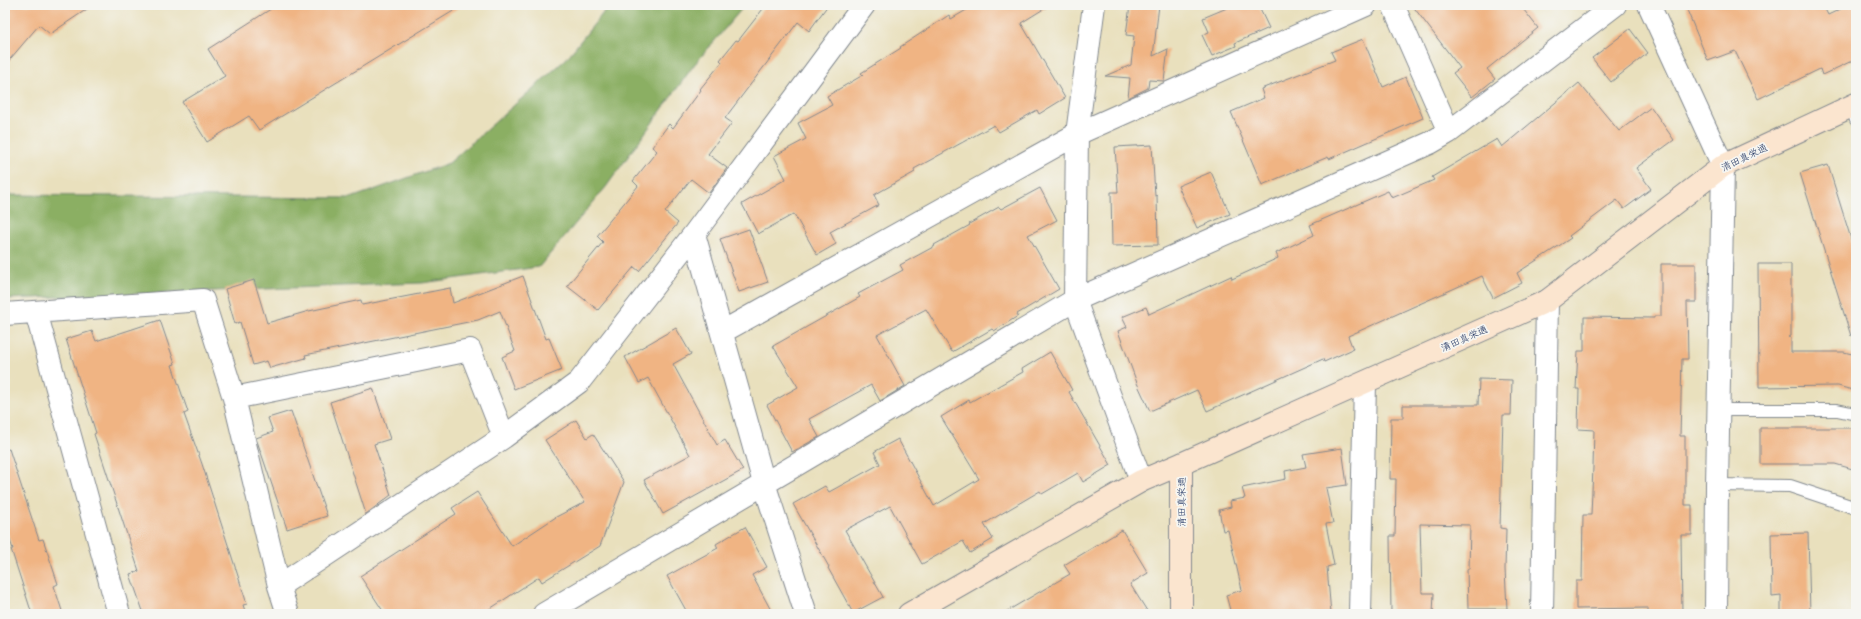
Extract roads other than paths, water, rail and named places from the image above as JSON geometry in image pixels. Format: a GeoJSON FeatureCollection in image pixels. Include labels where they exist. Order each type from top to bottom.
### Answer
{"type":"FeatureCollection","features":[{"type":"Feature","properties":{"kind":"street"},"geometry":{"type":"LineString","coordinates":[[279,586],[504,437],[579,382],[694,234],[864,5]]}},
{"type":"Feature","properties":{"kind":"street"},"geometry":{"type":"LineString","coordinates":[[1094,5],[1077,134],[1076,300],[1142,481]]}},
{"type":"Feature","properties":{"kind":"street"},"geometry":{"type":"LineString","coordinates":[[722,332],[1077,134],[1366,5]]}},
{"type":"Feature","properties":{"kind":"street"},"geometry":{"type":"LineString","coordinates":[[1393,5],[1449,132]]}},
{"type":"Feature","properties":{"kind":"street"},"geometry":{"type":"LineString","coordinates":[[544,614],[764,482],[1076,300],[1430,143],[1449,132],[1615,5]]}},
{"type":"Feature","properties":{"kind":"street"},"geometry":{"type":"LineString","coordinates":[[1648,5],[1723,166],[1716,485],[1716,614]]}},
{"type":"Feature","properties":{"kind":"street","name":"清田真栄通"},"geometry":{"type":"LineString","coordinates":[[1181,614],[1181,464],[1547,301],[1723,166],[1855,110]]}},
{"type":"Feature","properties":{"kind":"street"},"geometry":{"type":"LineString","coordinates":[[694,234],[764,482],[806,614]]}},
{"type":"Feature","properties":{"kind":"street"},"geometry":{"type":"LineString","coordinates":[[5,314],[203,300],[234,398],[279,586],[288,614]]}},
{"type":"Feature","properties":{"kind":"street"},"geometry":{"type":"LineString","coordinates":[[1542,614],[1547,301]]}},
{"type":"Feature","properties":{"kind":"street"},"geometry":{"type":"LineString","coordinates":[[36,312],[119,614]]}},
{"type":"Feature","properties":{"kind":"street"},"geometry":{"type":"LineString","coordinates":[[234,398],[470,350],[504,437]]}},
{"type":"Feature","properties":{"kind":"street"},"geometry":{"type":"LineString","coordinates":[[1360,614],[1365,383]]}},
{"type":"Feature","properties":{"kind":"street"},"geometry":{"type":"LineString","coordinates":[[909,614],[1142,481],[1181,464]]}},
{"type":"Feature","properties":{"kind":"lane"},"geometry":{"type":"LineString","coordinates":[[1718,410],[1837,410],[1856,414]]}},
{"type":"Feature","properties":{"kind":"lane"},"geometry":{"type":"LineString","coordinates":[[1716,485],[1790,486],[1856,508]]}}]}
